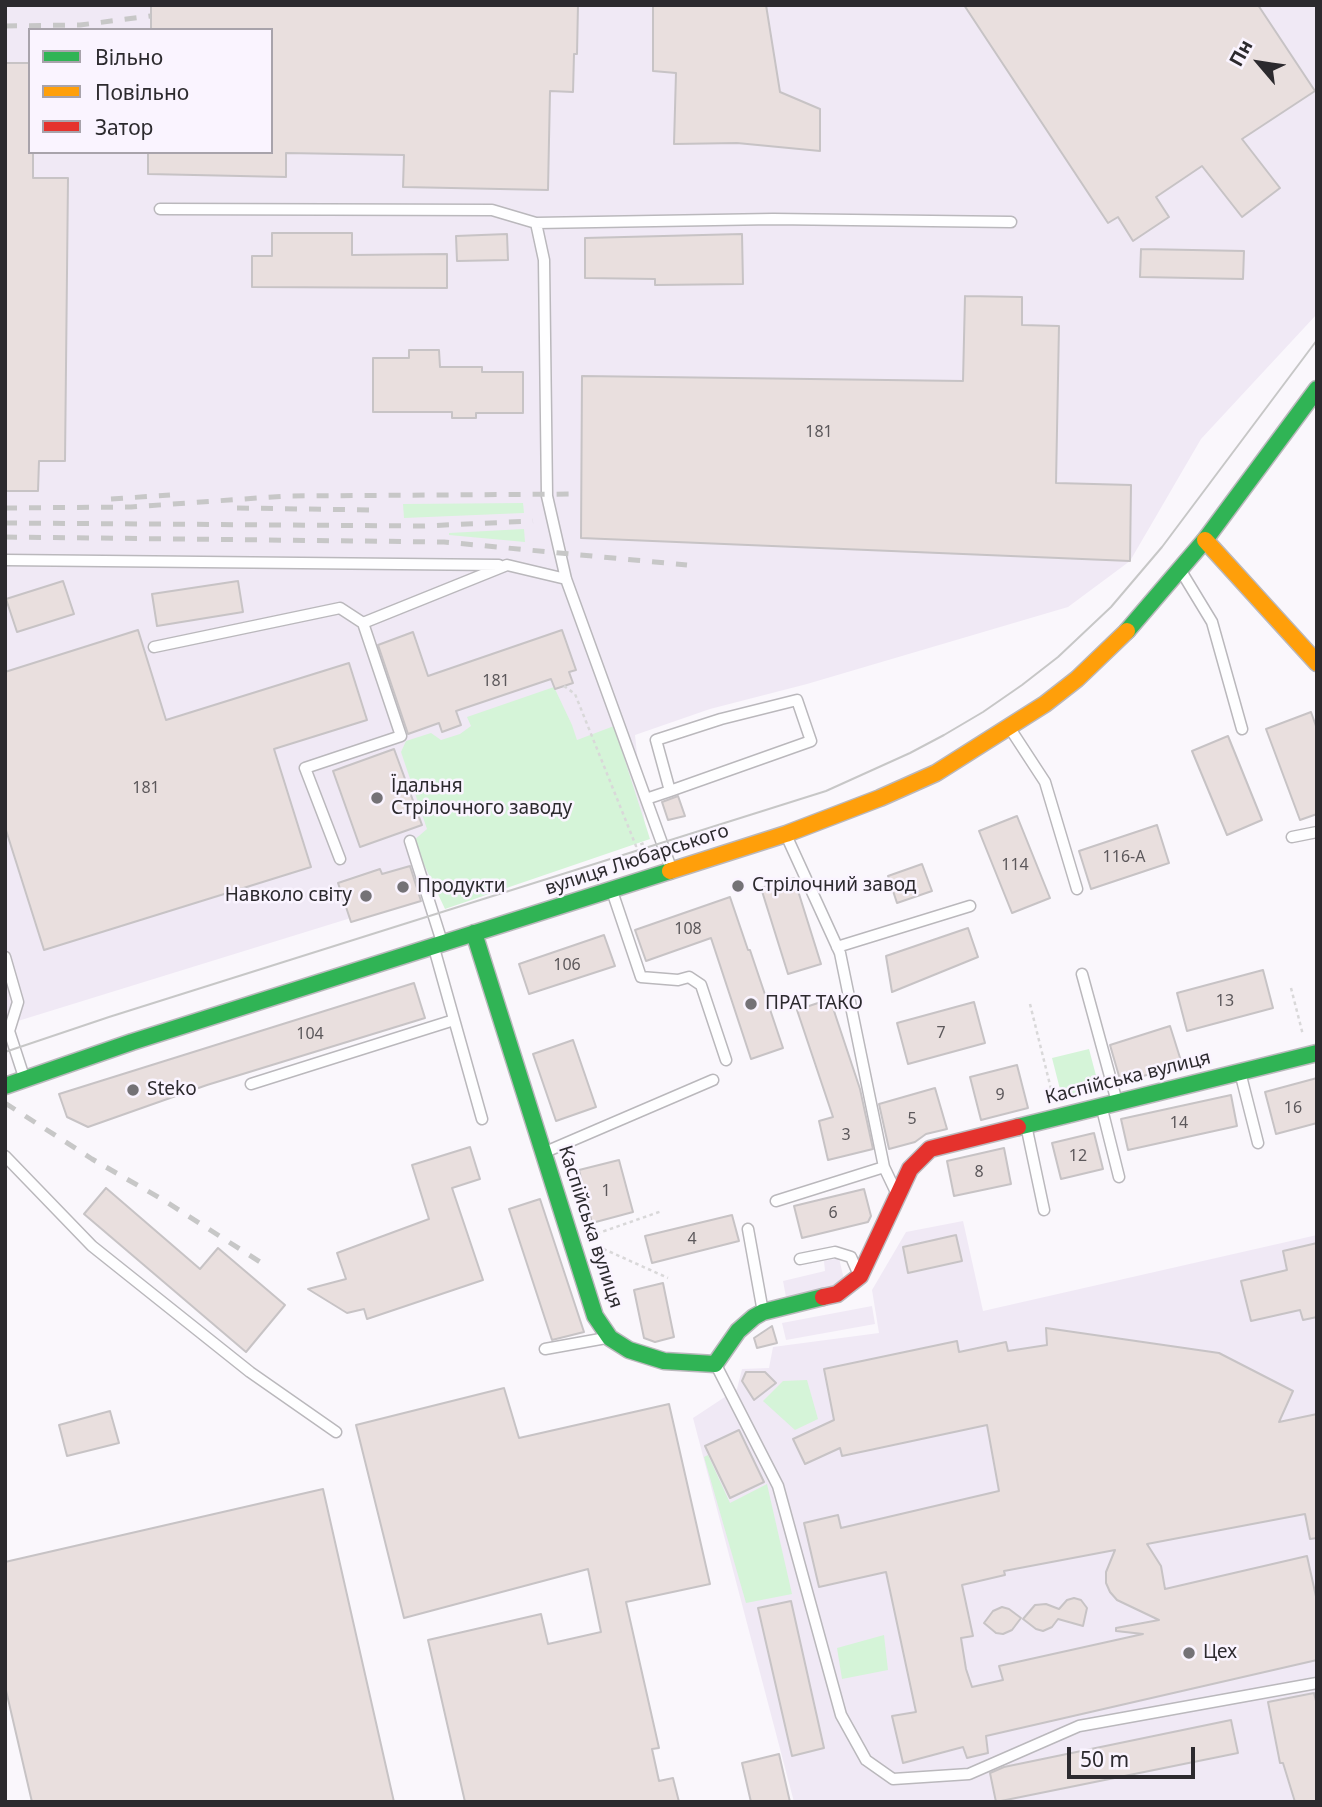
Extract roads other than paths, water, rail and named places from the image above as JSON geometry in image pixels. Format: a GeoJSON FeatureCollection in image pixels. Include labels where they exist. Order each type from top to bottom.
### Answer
{"type":"FeatureCollection","features":[{"type":"Feature","properties":{"kind":"main road","name":"вулиця Любарського"},"geometry":{"type":"LineString","coordinates":[[5,1086],[438,944],[786,834],[936,773],[1045,704],[1096,662],[1131,627],[1205,540],[1314,398]]}},
{"type":"Feature","properties":{"kind":"main road"},"geometry":{"type":"LineString","coordinates":[[1205,540],[1317,663]]}},
{"type":"Feature","properties":{"kind":"main road","name":"Каспійська вулиця"},"geometry":{"type":"LineString","coordinates":[[474,933],[543,1154],[577,1242],[595,1316],[610,1338],[629,1350],[664,1361],[715,1364],[738,1331],[763,1312],[837,1294],[860,1276],[910,1169],[930,1149],[1312,1054]]}},
{"type":"Feature","properties":{"kind":"lane"},"geometry":{"type":"LineString","coordinates":[[160,209],[492,210],[536,223],[773,219],[1011,222]]}},
{"type":"Feature","properties":{"kind":"lane"},"geometry":{"type":"LineString","coordinates":[[536,223],[544,260],[547,496],[566,579],[672,872]]}},
{"type":"Feature","properties":{"kind":"lane"},"geometry":{"type":"LineString","coordinates":[[5,560],[507,565],[566,579]]}},
{"type":"Feature","properties":{"kind":"lane"},"geometry":{"type":"LineString","coordinates":[[363,623],[507,565]]}},
{"type":"Feature","properties":{"kind":"lane"},"geometry":{"type":"LineString","coordinates":[[1180,570],[1212,622],[1242,729]]}},
{"type":"Feature","properties":{"kind":"lane"},"geometry":{"type":"LineString","coordinates":[[154,647],[340,608],[363,623],[401,736],[305,768],[340,859]]}},
{"type":"Feature","properties":{"kind":"lane"},"geometry":{"type":"LineString","coordinates":[[646,799],[670,791],[811,741],[797,700],[721,719],[656,740],[670,791]]}},
{"type":"Feature","properties":{"kind":"lane"},"geometry":{"type":"LineString","coordinates":[[1010,728],[1045,782],[1077,890]]}},
{"type":"Feature","properties":{"kind":"lane"},"geometry":{"type":"LineString","coordinates":[[1292,838],[1317,832]]}},
{"type":"Feature","properties":{"kind":"lane"},"geometry":{"type":"LineString","coordinates":[[786,834],[837,947],[884,1167],[897,1194]]}},
{"type":"Feature","properties":{"kind":"lane"},"geometry":{"type":"LineString","coordinates":[[410,841],[438,944],[454,1020],[482,1119]]}},
{"type":"Feature","properties":{"kind":"lane"},"geometry":{"type":"LineString","coordinates":[[612,891],[641,977],[678,980],[689,976],[701,985],[726,1060]]}},
{"type":"Feature","properties":{"kind":"lane"},"geometry":{"type":"LineString","coordinates":[[837,947],[970,905]]}},
{"type":"Feature","properties":{"kind":"lane"},"geometry":{"type":"LineString","coordinates":[[5,957],[18,1002],[7,1029],[24,1078]]}},
{"type":"Feature","properties":{"kind":"lane"},"geometry":{"type":"LineString","coordinates":[[1082,974],[1109,1104],[1119,1177]]}},
{"type":"Feature","properties":{"kind":"lane"},"geometry":{"type":"LineString","coordinates":[[251,1084],[454,1020]]}},
{"type":"Feature","properties":{"kind":"lane"},"geometry":{"type":"LineString","coordinates":[[1240,1072],[1258,1143]]}},
{"type":"Feature","properties":{"kind":"lane"},"geometry":{"type":"LineString","coordinates":[[543,1154],[713,1080]]}},
{"type":"Feature","properties":{"kind":"lane"},"geometry":{"type":"LineString","coordinates":[[1026,1125],[1044,1210]]}},
{"type":"Feature","properties":{"kind":"lane"},"geometry":{"type":"LineString","coordinates":[[5,1156],[92,1246],[250,1372],[336,1432]]}},
{"type":"Feature","properties":{"kind":"lane"},"geometry":{"type":"LineString","coordinates":[[776,1201],[884,1167]]}},
{"type":"Feature","properties":{"kind":"lane"},"geometry":{"type":"LineString","coordinates":[[748,1229],[763,1312]]}},
{"type":"Feature","properties":{"kind":"lane"},"geometry":{"type":"LineString","coordinates":[[800,1259],[835,1252],[851,1257],[860,1276]]}},
{"type":"Feature","properties":{"kind":"lane"},"geometry":{"type":"LineString","coordinates":[[545,1349],[610,1338]]}},
{"type":"Feature","properties":{"kind":"lane"},"geometry":{"type":"LineString","coordinates":[[715,1364],[778,1486],[841,1715],[866,1759],[893,1779],[969,1774],[1079,1726],[1317,1683]]}},
{"type":"Feature","properties":{"kind":"tram line"},"geometry":{"type":"LineString","coordinates":[[5,1052],[826,791],[944,735],[1022,685],[1058,657],[1111,607],[1162,547],[1317,340]]}},
{"type":"Feature","properties":{"kind":"railway"},"geometry":{"type":"LineString","coordinates":[[5,26],[80,25],[151,16]]}},
{"type":"Feature","properties":{"kind":"railway"},"geometry":{"type":"LineString","coordinates":[[5,508],[131,507],[286,496],[580,494]]}},
{"type":"Feature","properties":{"kind":"railway"},"geometry":{"type":"LineString","coordinates":[[111,499],[170,495]]}},
{"type":"Feature","properties":{"kind":"railway"},"geometry":{"type":"LineString","coordinates":[[237,508],[373,510]]}},
{"type":"Feature","properties":{"kind":"railway"},"geometry":{"type":"LineString","coordinates":[[5,523],[424,526],[533,521]]}},
{"type":"Feature","properties":{"kind":"railway"},"geometry":{"type":"LineString","coordinates":[[5,537],[444,542],[687,565]]}},
{"type":"Feature","properties":{"kind":"railway"},"geometry":{"type":"LineString","coordinates":[[5,1103],[260,1262]]}},
{"type":"Feature","properties":{"kind":"place","name":"Їдальня Стрілочного заводу"},"geometry":{"type":"Point","coordinates":[377,798]}},
{"type":"Feature","properties":{"kind":"place","name":"Стрілочний завод"},"geometry":{"type":"Point","coordinates":[738,886]}},
{"type":"Feature","properties":{"kind":"place","name":"Продукти"},"geometry":{"type":"Point","coordinates":[403,887]}},
{"type":"Feature","properties":{"kind":"place","name":"Навколо світу"},"geometry":{"type":"Point","coordinates":[366,896]}},
{"type":"Feature","properties":{"kind":"place","name":"ПРАТ ТАКО"},"geometry":{"type":"Point","coordinates":[751,1004]}},
{"type":"Feature","properties":{"kind":"place","name":"Steko"},"geometry":{"type":"Point","coordinates":[133,1090]}},
{"type":"Feature","properties":{"kind":"place","name":"Цех"},"geometry":{"type":"Point","coordinates":[1189,1653]}}]}
